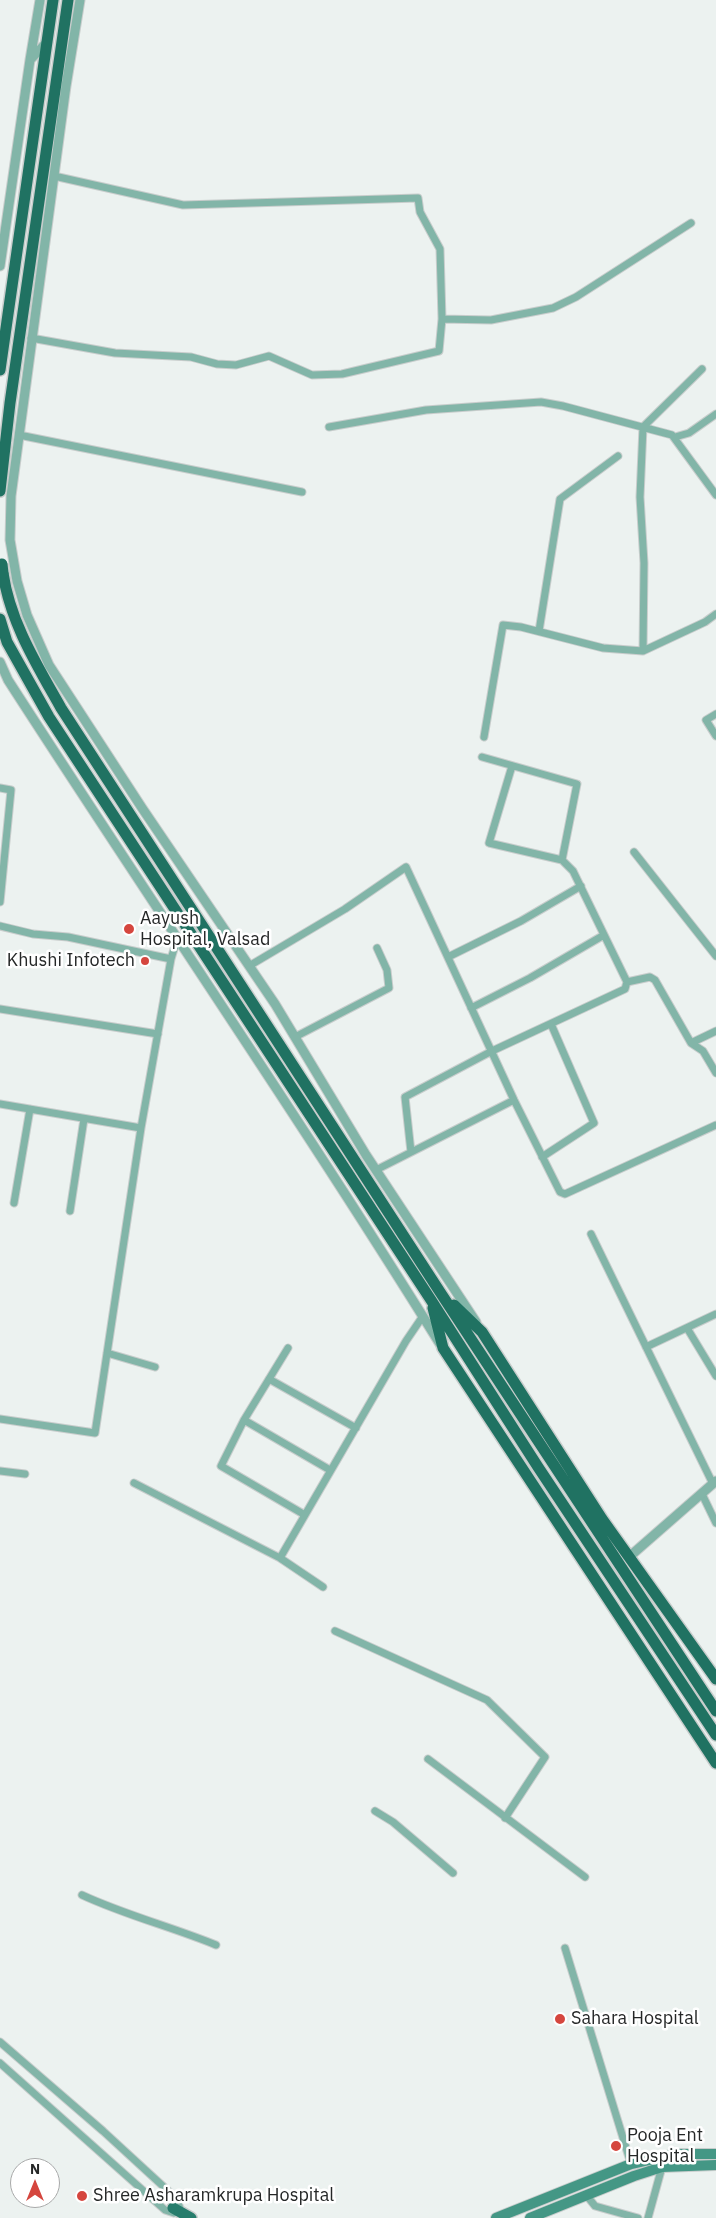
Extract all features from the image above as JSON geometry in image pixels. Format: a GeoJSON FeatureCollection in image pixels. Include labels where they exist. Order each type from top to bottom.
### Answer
{"type":"FeatureCollection","features":[{"type":"Feature","properties":{"kind":"highway"},"geometry":{"type":"LineString","coordinates":[[0,370],[53,0]]}},
{"type":"Feature","properties":{"kind":"highway"},"geometry":{"type":"LineString","coordinates":[[0,491],[10,403],[68,0]]}},
{"type":"Feature","properties":{"kind":"highway"},"geometry":{"type":"LineString","coordinates":[[1,565],[6,592],[22,638],[61,708],[290,1060],[436,1296],[538,1468],[716,1735]]}},
{"type":"Feature","properties":{"kind":"highway"},"geometry":{"type":"LineString","coordinates":[[0,619],[7,642],[48,717],[716,1710]]}},
{"type":"Feature","properties":{"kind":"highway"},"geometry":{"type":"LineString","coordinates":[[436,1296],[482,1332],[602,1520],[712,1667],[716,1680]]}},
{"type":"Feature","properties":{"kind":"highway"},"geometry":{"type":"LineString","coordinates":[[436,1296],[443,1348],[716,1763]]}},
{"type":"Feature","properties":{"kind":"main road"},"geometry":{"type":"LineString","coordinates":[[496,2218],[631,2164],[675,2154],[716,2154]]}},
{"type":"Feature","properties":{"kind":"main road"},"geometry":{"type":"LineString","coordinates":[[530,2218],[634,2176],[662,2167],[716,2165]]}},
{"type":"Feature","properties":{"kind":"main road"},"geometry":{"type":"LineString","coordinates":[[176,2213],[191,2218]]}},
{"type":"Feature","properties":{"kind":"street"},"geometry":{"type":"LineString","coordinates":[[0,266],[40,0]]}},
{"type":"Feature","properties":{"kind":"street"},"geometry":{"type":"LineString","coordinates":[[80,0],[66,86],[31,338],[12,496],[10,531],[15,568],[27,615],[49,664],[142,808],[249,966],[376,1170],[482,1332]]}},
{"type":"Feature","properties":{"kind":"street"},"geometry":{"type":"LineString","coordinates":[[30,60],[47,42]]}},
{"type":"Feature","properties":{"kind":"street"},"geometry":{"type":"LineString","coordinates":[[31,338],[115,354],[191,357],[217,364],[236,365],[269,356],[312,375],[342,374],[439,351],[442,319],[440,249],[420,212],[418,198],[183,204],[54,176]]}},
{"type":"Feature","properties":{"kind":"street"},"geometry":{"type":"LineString","coordinates":[[442,319],[491,320],[553,308],[576,297],[691,223]]}},
{"type":"Feature","properties":{"kind":"street"},"geometry":{"type":"LineString","coordinates":[[643,651],[644,563],[640,497],[643,427],[702,369]]}},
{"type":"Feature","properties":{"kind":"street"},"geometry":{"type":"LineString","coordinates":[[329,426],[426,410],[541,402],[666,432],[676,437],[716,495]]}},
{"type":"Feature","properties":{"kind":"street"},"geometry":{"type":"LineString","coordinates":[[676,437],[689,433],[715,416]]}},
{"type":"Feature","properties":{"kind":"street"},"geometry":{"type":"LineString","coordinates":[[19,435],[302,492]]}},
{"type":"Feature","properties":{"kind":"street"},"geometry":{"type":"LineString","coordinates":[[539,632],[560,499],[618,456]]}},
{"type":"Feature","properties":{"kind":"street"},"geometry":{"type":"LineString","coordinates":[[1,565],[15,568]]}},
{"type":"Feature","properties":{"kind":"street"},"geometry":{"type":"LineString","coordinates":[[484,737],[504,625],[603,648],[643,651],[705,622],[716,614]]}},
{"type":"Feature","properties":{"kind":"street"},"geometry":{"type":"LineString","coordinates":[[0,662],[8,680],[368,1228],[443,1348]]}},
{"type":"Feature","properties":{"kind":"street"},"geometry":{"type":"LineString","coordinates":[[716,714],[706,720],[716,736]]}},
{"type":"Feature","properties":{"kind":"street"},"geometry":{"type":"LineString","coordinates":[[482,757],[577,784],[562,860]]}},
{"type":"Feature","properties":{"kind":"street"},"geometry":{"type":"LineString","coordinates":[[411,1152],[404,1097],[492,1051],[625,989],[627,982],[573,871],[562,860],[489,843],[512,766]]}},
{"type":"Feature","properties":{"kind":"street"},"geometry":{"type":"LineString","coordinates":[[0,788],[11,790],[0,902]]}},
{"type":"Feature","properties":{"kind":"street"},"geometry":{"type":"LineString","coordinates":[[634,852],[716,956]]}},
{"type":"Feature","properties":{"kind":"street"},"geometry":{"type":"LineString","coordinates":[[249,966],[345,909],[406,867],[514,1100],[560,1192],[566,1194],[716,1125]]}},
{"type":"Feature","properties":{"kind":"street"},"geometry":{"type":"LineString","coordinates":[[448,957],[521,921],[581,886]]}},
{"type":"Feature","properties":{"kind":"street"},"geometry":{"type":"LineString","coordinates":[[0,926],[33,934],[68,937],[171,959]]}},
{"type":"Feature","properties":{"kind":"street"},"geometry":{"type":"LineString","coordinates":[[472,1008],[530,978],[604,935]]}},
{"type":"Feature","properties":{"kind":"street"},"geometry":{"type":"LineString","coordinates":[[0,1419],[95,1433],[141,1128],[171,959],[177,939]]}},
{"type":"Feature","properties":{"kind":"street"},"geometry":{"type":"LineString","coordinates":[[294,1037],[389,988],[387,970],[377,948]]}},
{"type":"Feature","properties":{"kind":"street"},"geometry":{"type":"LineString","coordinates":[[627,982],[650,977],[655,980],[691,1043],[703,1051],[716,1073]]}},
{"type":"Feature","properties":{"kind":"street"},"geometry":{"type":"LineString","coordinates":[[0,1009],[158,1034]]}},
{"type":"Feature","properties":{"kind":"street"},"geometry":{"type":"LineString","coordinates":[[542,1157],[594,1123],[550,1024]]}},
{"type":"Feature","properties":{"kind":"street"},"geometry":{"type":"LineString","coordinates":[[691,1043],[716,1031]]}},
{"type":"Feature","properties":{"kind":"street"},"geometry":{"type":"LineString","coordinates":[[290,1060],[304,1052]]}},
{"type":"Feature","properties":{"kind":"street"},"geometry":{"type":"LineString","coordinates":[[376,1170],[514,1100]]}},
{"type":"Feature","properties":{"kind":"street"},"geometry":{"type":"LineString","coordinates":[[0,1104],[141,1128]]}},
{"type":"Feature","properties":{"kind":"street"},"geometry":{"type":"LineString","coordinates":[[14,1203],[30,1109]]}},
{"type":"Feature","properties":{"kind":"street"},"geometry":{"type":"LineString","coordinates":[[70,1211],[84,1119]]}},
{"type":"Feature","properties":{"kind":"street"},"geometry":{"type":"LineString","coordinates":[[591,1234],[715,1482],[629,1558]]}},
{"type":"Feature","properties":{"kind":"street"},"geometry":{"type":"LineString","coordinates":[[646,1347],[716,1314]]}},
{"type":"Feature","properties":{"kind":"street"},"geometry":{"type":"LineString","coordinates":[[280,1558],[406,1341],[423,1316]]}},
{"type":"Feature","properties":{"kind":"street"},"geometry":{"type":"LineString","coordinates":[[687,1328],[716,1376]]}},
{"type":"Feature","properties":{"kind":"street"},"geometry":{"type":"LineString","coordinates":[[288,1348],[244,1420],[221,1466],[305,1515]]}},
{"type":"Feature","properties":{"kind":"street"},"geometry":{"type":"LineString","coordinates":[[107,1353],[155,1367]]}},
{"type":"Feature","properties":{"kind":"street"},"geometry":{"type":"LineString","coordinates":[[269,1379],[356,1428]]}},
{"type":"Feature","properties":{"kind":"street"},"geometry":{"type":"LineString","coordinates":[[244,1420],[330,1470]]}},
{"type":"Feature","properties":{"kind":"street"},"geometry":{"type":"LineString","coordinates":[[0,1471],[25,1474]]}},
{"type":"Feature","properties":{"kind":"street"},"geometry":{"type":"LineString","coordinates":[[134,1483],[280,1558],[323,1587]]}},
{"type":"Feature","properties":{"kind":"street"},"geometry":{"type":"LineString","coordinates":[[702,1494],[716,1523]]}},
{"type":"Feature","properties":{"kind":"street"},"geometry":{"type":"LineString","coordinates":[[335,1631],[487,1700],[545,1757],[505,1818]]}},
{"type":"Feature","properties":{"kind":"street"},"geometry":{"type":"LineString","coordinates":[[428,1759],[585,1878]]}},
{"type":"Feature","properties":{"kind":"street"},"geometry":{"type":"LineString","coordinates":[[374,1811],[394,1822],[453,1874]]}},
{"type":"Feature","properties":{"kind":"street"},"geometry":{"type":"LineString","coordinates":[[82,1895],[110,1908],[180,1930],[216,1945]]}},
{"type":"Feature","properties":{"kind":"street"},"geometry":{"type":"LineString","coordinates":[[565,1948],[631,2164]]}},
{"type":"Feature","properties":{"kind":"street"},"geometry":{"type":"LineString","coordinates":[[0,2042],[103,2130],[177,2199],[176,2213],[165,2210],[0,2063]]}},
{"type":"Feature","properties":{"kind":"street"},"geometry":{"type":"LineString","coordinates":[[648,2218],[662,2167]]}},
{"type":"Feature","properties":{"kind":"street"},"geometry":{"type":"LineString","coordinates":[[587,2196],[595,2206],[638,2218]]}},
{"type":"Feature","properties":{"kind":"place","name":"Aayush Hospital, Valsad"},"geometry":{"type":"Point","coordinates":[129,929]}},
{"type":"Feature","properties":{"kind":"place","name":"Khushi Infotech"},"geometry":{"type":"Point","coordinates":[145,961]}},
{"type":"Feature","properties":{"kind":"place","name":"Sahara Hospital"},"geometry":{"type":"Point","coordinates":[560,2019]}},
{"type":"Feature","properties":{"kind":"place","name":"Pooja Ent Hospital"},"geometry":{"type":"Point","coordinates":[616,2146]}},
{"type":"Feature","properties":{"kind":"place","name":"Shree Asharamkrupa Hospital"},"geometry":{"type":"Point","coordinates":[82,2196]}}]}
